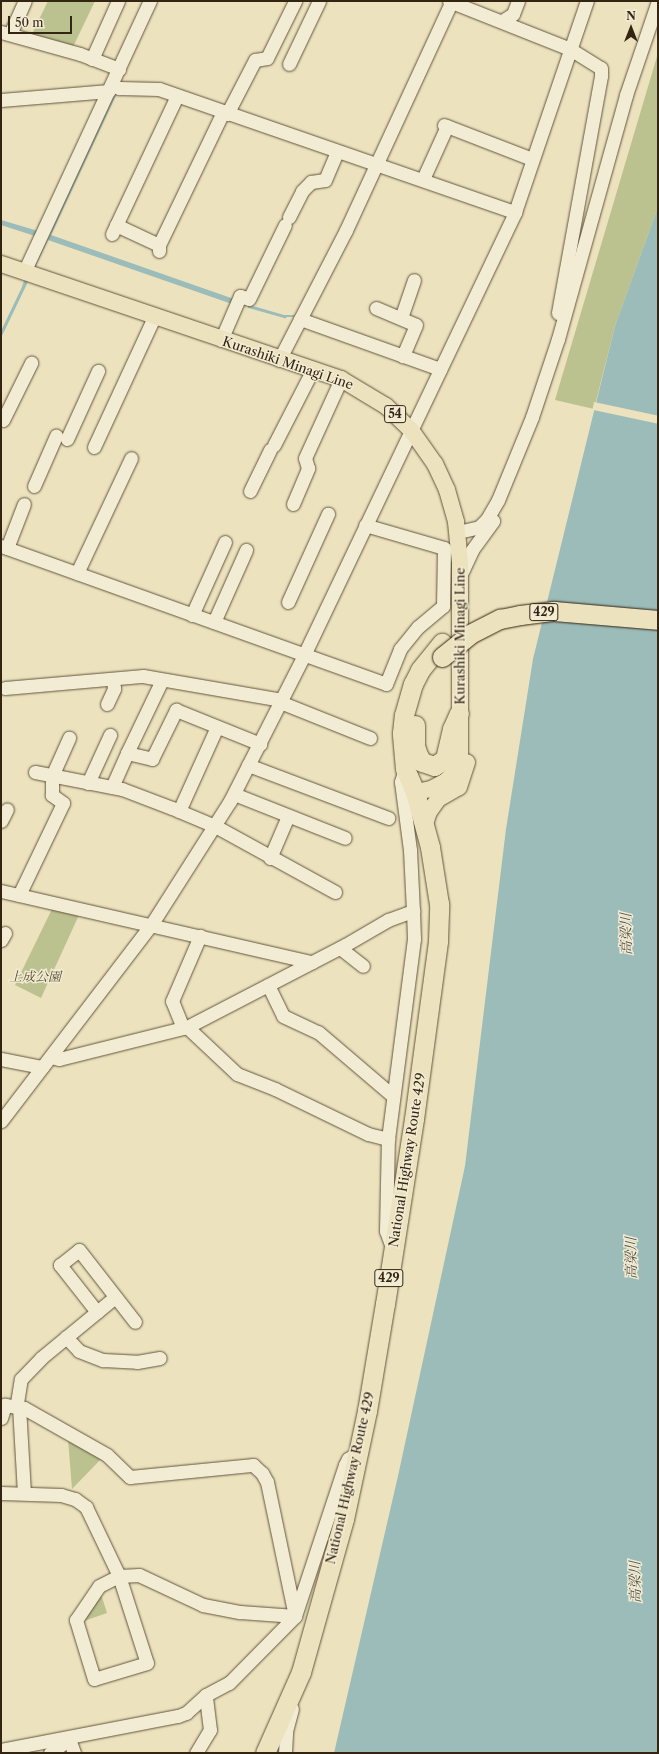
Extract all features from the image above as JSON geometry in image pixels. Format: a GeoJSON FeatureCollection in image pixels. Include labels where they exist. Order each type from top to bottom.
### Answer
{"type":"FeatureCollection","features":[{"type":"Feature","properties":{"kind":"highway","name":"National Highway Route 429"},"geometry":{"type":"LineString","coordinates":[[415,792],[405,769],[402,733],[407,700],[420,670],[442,650],[467,623],[518,606],[554,604],[658,612]]}},
{"type":"Feature","properties":{"kind":"highway","name":"National Highway Route 429"},"geometry":{"type":"LineString","coordinates":[[273,1751],[301,1672],[359,1452],[393,1251],[438,941],[439,904],[424,827],[415,792],[410,746],[416,703],[422,687],[442,650],[500,619],[520,614],[554,612],[658,620]]}},
{"type":"Feature","properties":{"kind":"highway"},"geometry":{"type":"LineString","coordinates":[[416,703],[415,746],[422,762],[428,765],[439,764],[444,760],[452,729],[459,713]]}},
{"type":"Feature","properties":{"kind":"main road","name":"Kurashiki Minagi Line"},"geometry":{"type":"LineString","coordinates":[[1,264],[279,360],[313,369],[341,379],[386,406],[411,430],[435,464],[447,490],[458,532],[460,575],[459,732],[457,770],[446,781],[431,789],[415,792]]}},
{"type":"Feature","properties":{"kind":"main road"},"geometry":{"type":"LineString","coordinates":[[424,827],[433,805],[438,799],[459,787],[464,777],[467,767],[466,754],[459,732]]}},
{"type":"Feature","properties":{"kind":"street"},"geometry":{"type":"LineString","coordinates":[[25,1],[5,33],[92,59],[119,69]]}},
{"type":"Feature","properties":{"kind":"street"},"geometry":{"type":"LineString","coordinates":[[92,59],[118,1]]}},
{"type":"Feature","properties":{"kind":"street"},"geometry":{"type":"LineString","coordinates":[[24,272],[114,88],[119,69],[150,1]]}},
{"type":"Feature","properties":{"kind":"street"},"geometry":{"type":"LineString","coordinates":[[177,96],[114,230],[159,248],[225,113],[255,60],[267,58],[295,1]]}},
{"type":"Feature","properties":{"kind":"street"},"geometry":{"type":"LineString","coordinates":[[289,64],[319,1]]}},
{"type":"Feature","properties":{"kind":"street"},"geometry":{"type":"LineString","coordinates":[[279,360],[317,289],[372,162],[451,1],[573,51],[601,68],[602,76],[556,323],[558,339]]}},
{"type":"Feature","properties":{"kind":"street"},"geometry":{"type":"LineString","coordinates":[[502,21],[513,14],[518,1]]}},
{"type":"Feature","properties":{"kind":"street"},"geometry":{"type":"LineString","coordinates":[[1,1121],[151,925],[234,794],[369,527],[411,430],[514,212],[532,159],[573,51],[587,1]]}},
{"type":"Feature","properties":{"kind":"street"},"geometry":{"type":"LineString","coordinates":[[458,532],[479,527],[487,519],[508,476],[535,410],[558,339],[626,95],[658,1]]}},
{"type":"Feature","properties":{"kind":"street"},"geometry":{"type":"LineString","coordinates":[[1,100],[114,88],[150,87],[337,152],[422,179],[514,212]]}},
{"type":"Feature","properties":{"kind":"street"},"geometry":{"type":"LineString","coordinates":[[422,179],[445,126],[532,159]]}},
{"type":"Feature","properties":{"kind":"street"},"geometry":{"type":"LineString","coordinates":[[221,340],[240,296],[249,299],[302,191],[312,182],[325,180],[337,152]]}},
{"type":"Feature","properties":{"kind":"street"},"geometry":{"type":"LineString","coordinates":[[401,318],[414,280]]}},
{"type":"Feature","properties":{"kind":"street"},"geometry":{"type":"LineString","coordinates":[[376,308],[416,325],[403,356]]}},
{"type":"Feature","properties":{"kind":"street"},"geometry":{"type":"LineString","coordinates":[[94,447],[154,317]]}},
{"type":"Feature","properties":{"kind":"street"},"geometry":{"type":"LineString","coordinates":[[300,319],[440,369]]}},
{"type":"Feature","properties":{"kind":"street"},"geometry":{"type":"LineString","coordinates":[[3,420],[31,363]]}},
{"type":"Feature","properties":{"kind":"street"},"geometry":{"type":"LineString","coordinates":[[250,490],[313,369]]}},
{"type":"Feature","properties":{"kind":"street"},"geometry":{"type":"LineString","coordinates":[[34,486],[98,371]]}},
{"type":"Feature","properties":{"kind":"street"},"geometry":{"type":"LineString","coordinates":[[293,504],[308,468],[305,458],[341,379]]}},
{"type":"Feature","properties":{"kind":"street"},"geometry":{"type":"LineString","coordinates":[[77,573],[131,458]]}},
{"type":"Feature","properties":{"kind":"street"},"geometry":{"type":"LineString","coordinates":[[460,575],[472,550],[493,520],[501,503],[508,476]]}},
{"type":"Feature","properties":{"kind":"street"},"geometry":{"type":"LineString","coordinates":[[24,504],[4,547],[386,684],[400,649],[418,627],[443,606],[444,548],[369,527]]}},
{"type":"Feature","properties":{"kind":"street"},"geometry":{"type":"LineString","coordinates":[[288,602],[328,514]]}},
{"type":"Feature","properties":{"kind":"street"},"geometry":{"type":"LineString","coordinates":[[192,615],[225,542]]}},
{"type":"Feature","properties":{"kind":"street"},"geometry":{"type":"LineString","coordinates":[[214,622],[246,550]]}},
{"type":"Feature","properties":{"kind":"street"},"geometry":{"type":"LineString","coordinates":[[5,688],[113,682],[143,676],[161,682],[281,701],[370,738]]}},
{"type":"Feature","properties":{"kind":"street"},"geometry":{"type":"LineString","coordinates":[[107,704],[113,682]]}},
{"type":"Feature","properties":{"kind":"street"},"geometry":{"type":"LineString","coordinates":[[112,787],[161,682]]}},
{"type":"Feature","properties":{"kind":"street"},"geometry":{"type":"LineString","coordinates":[[127,753],[152,759],[176,710],[260,744]]}},
{"type":"Feature","properties":{"kind":"street"},"geometry":{"type":"LineString","coordinates":[[179,811],[217,727]]}},
{"type":"Feature","properties":{"kind":"street"},"geometry":{"type":"LineString","coordinates":[[88,783],[110,735]]}},
{"type":"Feature","properties":{"kind":"street"},"geometry":{"type":"LineString","coordinates":[[19,895],[63,803],[52,795],[52,776],[68,738]]}},
{"type":"Feature","properties":{"kind":"street"},"geometry":{"type":"LineString","coordinates":[[248,765],[388,818]]}},
{"type":"Feature","properties":{"kind":"street"},"geometry":{"type":"LineString","coordinates":[[393,1251],[386,1231],[388,1139],[414,939],[410,850],[401,782],[405,769]]}},
{"type":"Feature","properties":{"kind":"street"},"geometry":{"type":"LineString","coordinates":[[35,772],[112,787],[179,811],[215,826],[270,858],[335,892]]}},
{"type":"Feature","properties":{"kind":"street"},"geometry":{"type":"LineString","coordinates":[[234,794],[345,838]]}},
{"type":"Feature","properties":{"kind":"street"},"geometry":{"type":"LineString","coordinates":[[1,821],[7,809]]}},
{"type":"Feature","properties":{"kind":"street"},"geometry":{"type":"LineString","coordinates":[[270,858],[288,816]]}},
{"type":"Feature","properties":{"kind":"street"},"geometry":{"type":"LineString","coordinates":[[1,891],[312,962]]}},
{"type":"Feature","properties":{"kind":"street"},"geometry":{"type":"LineString","coordinates":[[1,1058],[47,1062],[185,1028],[340,948],[388,920],[413,911]]}},
{"type":"Feature","properties":{"kind":"street"},"geometry":{"type":"LineString","coordinates":[[200,936],[172,1001],[185,1028],[237,1074],[275,1089],[368,1134],[388,1139]]}},
{"type":"Feature","properties":{"kind":"street"},"geometry":{"type":"LineString","coordinates":[[340,948],[363,966]]}},
{"type":"Feature","properties":{"kind":"street"},"geometry":{"type":"LineString","coordinates":[[268,985],[283,1016],[318,1032],[393,1096]]}},
{"type":"Feature","properties":{"kind":"street"},"geometry":{"type":"LineString","coordinates":[[97,1312],[60,1265],[79,1250],[134,1322]]}},
{"type":"Feature","properties":{"kind":"street"},"geometry":{"type":"LineString","coordinates":[[24,1493],[19,1406],[17,1403],[21,1379],[66,1337],[115,1297]]}},
{"type":"Feature","properties":{"kind":"street"},"geometry":{"type":"LineString","coordinates":[[66,1337],[79,1351],[103,1360],[137,1362],[160,1358]]}},
{"type":"Feature","properties":{"kind":"street"},"geometry":{"type":"LineString","coordinates":[[1,1418],[5,1405],[19,1406],[107,1455],[130,1478],[253,1465],[262,1473],[267,1482],[295,1616]]}},
{"type":"Feature","properties":{"kind":"street"},"geometry":{"type":"LineString","coordinates":[[1,1750],[69,1739],[178,1716],[186,1713],[206,1695],[228,1684],[295,1616],[345,1465],[348,1459],[359,1452]]}},
{"type":"Feature","properties":{"kind":"street"},"geometry":{"type":"LineString","coordinates":[[1,1493],[61,1495],[75,1499],[86,1507],[119,1576],[147,1663],[94,1679],[76,1620],[99,1586],[119,1576],[140,1574],[203,1605],[240,1612],[295,1616]]}},
{"type":"Feature","properties":{"kind":"street"},"geometry":{"type":"LineString","coordinates":[[196,1753],[210,1730],[206,1695]]}},
{"type":"Feature","properties":{"kind":"street"},"geometry":{"type":"LineString","coordinates":[[50,1753],[69,1739]]}},
{"type":"Feature","properties":{"kind":"street"},"geometry":{"type":"LineString","coordinates":[[69,1739],[74,1753]]}},
{"type":"Feature","properties":{"kind":"green space"},"geometry":{"type":"Polygon","coordinates":[[[48,1],[95,1],[72,49],[31,36],[48,1]]]}},
{"type":"Feature","properties":{"kind":"green space"},"geometry":{"type":"Polygon","coordinates":[[[658,53],[658,207],[615,326],[594,409],[555,400],[658,53]]]}},
{"type":"Feature","properties":{"kind":"green space","name":"上成公園"},"geometry":{"type":"Polygon","coordinates":[[[52,909],[79,915],[41,998],[15,985],[52,909]]]}},
{"type":"Feature","properties":{"kind":"green space"},"geometry":{"type":"Polygon","coordinates":[[[68,1439],[102,1458],[72,1489],[68,1439]]]}},
{"type":"Feature","properties":{"kind":"green space"},"geometry":{"type":"Polygon","coordinates":[[[100,1591],[107,1613],[81,1622],[100,1591]]]}},
{"type":"Feature","properties":{"kind":"water"},"geometry":{"type":"Polygon","coordinates":[[[112,91],[118,91],[51,235],[234,299],[232,304],[48,240],[1,338],[1,331],[22,287],[38,237],[1,225],[1,220],[45,233],[112,91]]]}},
{"type":"Feature","properties":{"kind":"water","name":"高梁川"},"geometry":{"type":"Polygon","coordinates":[[[658,207],[658,1753],[334,1753],[398,1476],[465,1166],[506,829],[533,659],[615,326],[658,207]]]}},
{"type":"Feature","properties":{"kind":"pier"},"geometry":{"type":"Polygon","coordinates":[[[594,402],[658,416],[657,424],[592,410],[594,402]]]}},
{"type":"Feature","properties":{"kind":"waterway"},"geometry":{"type":"LineString","coordinates":[[249,306],[285,316],[296,316]]}}]}
